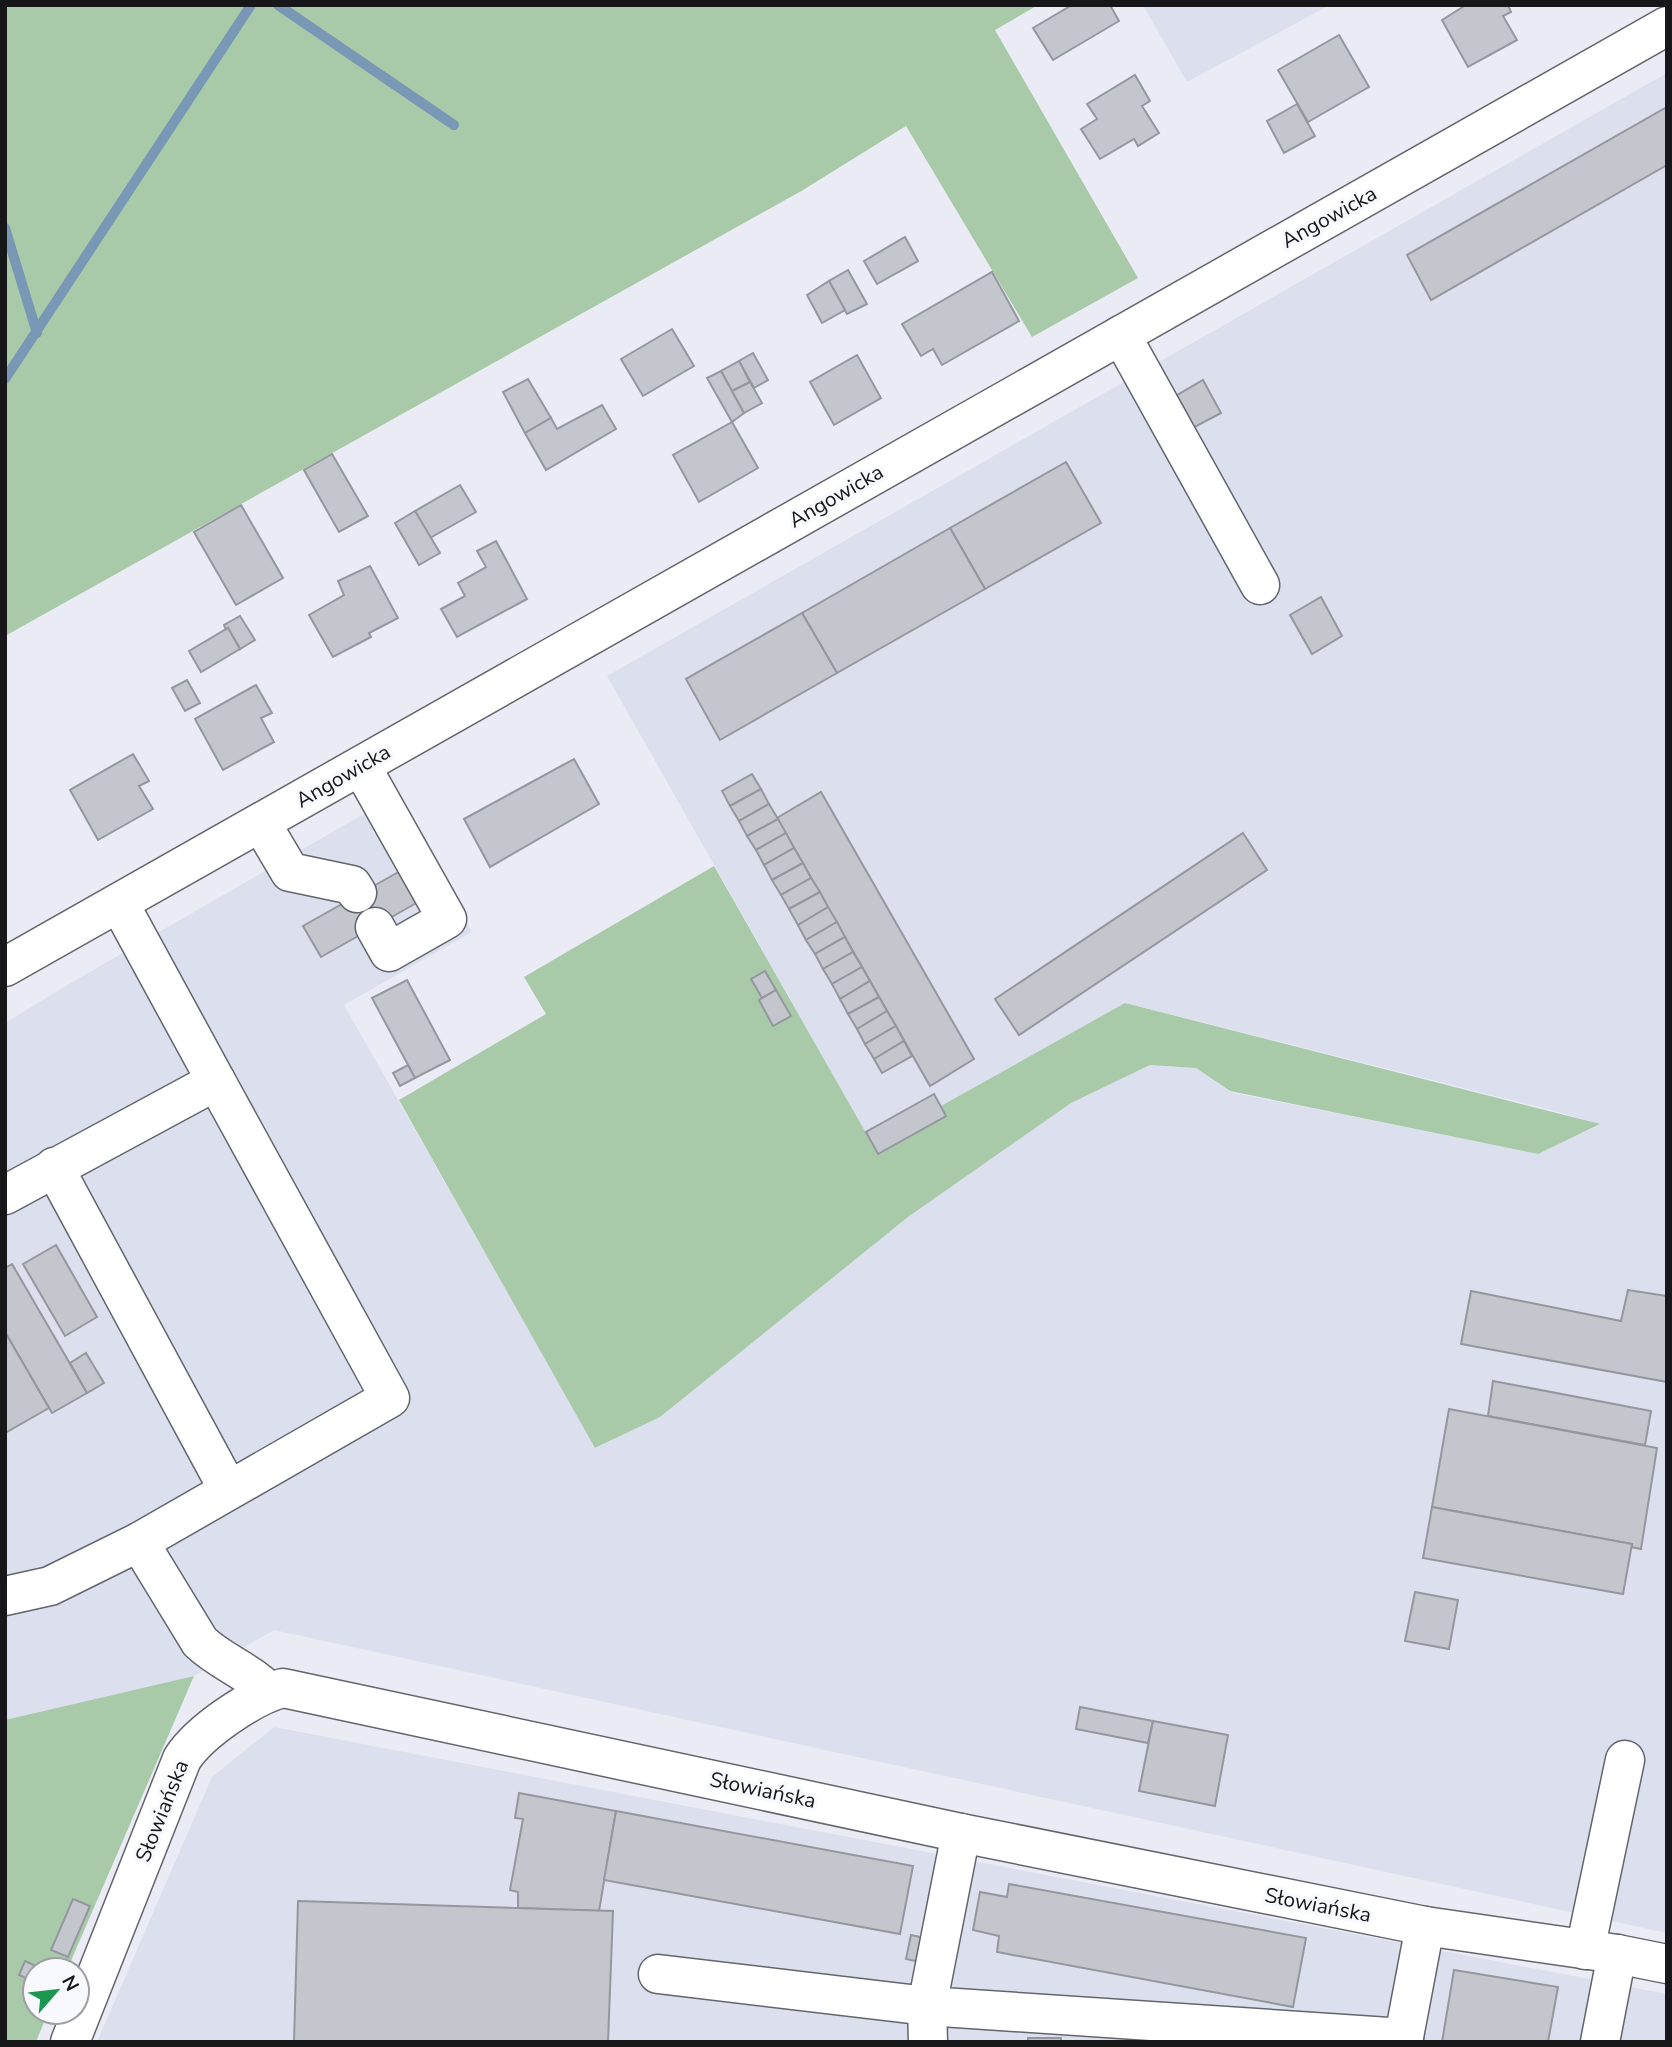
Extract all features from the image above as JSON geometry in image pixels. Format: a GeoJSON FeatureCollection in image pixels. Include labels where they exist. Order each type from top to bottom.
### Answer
{"type":"FeatureCollection","features":[{"type":"Feature","properties":{"kind":"street","name":"Angowicka"},"geometry":{"type":"LineString","coordinates":[[5,967],[1667,26]]}},
{"type":"Feature","properties":{"kind":"street"},"geometry":{"type":"LineString","coordinates":[[1121,335],[1260,584]]}},
{"type":"Feature","properties":{"kind":"street"},"geometry":{"type":"LineString","coordinates":[[361,766],[447,919],[389,952],[375,927]]}},
{"type":"Feature","properties":{"kind":"street"},"geometry":{"type":"LineString","coordinates":[[261,823],[290,872],[352,885],[356,893]]}},
{"type":"Feature","properties":{"kind":"street"},"geometry":{"type":"LineString","coordinates":[[5,1596],[50,1586],[139,1542],[390,1398],[119,903]]}},
{"type":"Feature","properties":{"kind":"street"},"geometry":{"type":"LineString","coordinates":[[5,1195],[216,1081]]}},
{"type":"Feature","properties":{"kind":"street"},"geometry":{"type":"LineString","coordinates":[[54,1167],[228,1489]]}},
{"type":"Feature","properties":{"kind":"street"},"geometry":{"type":"LineString","coordinates":[[139,1542],[200,1642],[253,1677],[269,1692]]}},
{"type":"Feature","properties":{"kind":"street","name":"Słowiańska"},"geometry":{"type":"LineString","coordinates":[[70,2042],[186,1752],[211,1728],[269,1692],[283,1688],[961,1833],[1425,1927],[1667,1964]]}},
{"type":"Feature","properties":{"kind":"street"},"geometry":{"type":"LineString","coordinates":[[1600,2042],[1601,1952],[1625,1760]]}},
{"type":"Feature","properties":{"kind":"street"},"geometry":{"type":"LineString","coordinates":[[927,2024],[961,1833]]}},
{"type":"Feature","properties":{"kind":"street"},"geometry":{"type":"LineString","coordinates":[[658,1974],[927,2024],[1403,2040],[1425,1927]]}},
{"type":"Feature","properties":{"kind":"shaded area"},"geometry":{"type":"Polygon","coordinates":[[[1143,5],[1330,5],[1187,82],[1143,5]]]}},
{"type":"Feature","properties":{"kind":"shaded area"},"geometry":{"type":"Polygon","coordinates":[[[1667,73],[1667,1933],[274,1630],[194,1676],[5,1720],[5,1023],[395,796],[472,932],[344,1005],[596,1448],[660,1417],[908,1217],[1071,1103],[1150,1065],[1196,1068],[1230,1092],[1538,1154],[1599,1125],[1559,1112],[1126,1003],[942,1106],[946,1116],[878,1154],[607,676],[1667,73]]]}},
{"type":"Feature","properties":{"kind":"shaded area"},"geometry":{"type":"Polygon","coordinates":[[[274,1727],[1667,1994],[1667,2042],[97,2042],[212,1777],[274,1727]]]}},
{"type":"Feature","properties":{"kind":"green space"},"geometry":{"type":"Polygon","coordinates":[[[5,5],[1038,5],[995,30],[1138,278],[1032,337],[906,126],[803,190],[5,636],[5,5]]]}},
{"type":"Feature","properties":{"kind":"green space"},"geometry":{"type":"Polygon","coordinates":[[[714,866],[878,1154],[946,1116],[941,1106],[1125,1003],[1600,1124],[1538,1154],[1230,1091],[1196,1068],[1150,1065],[1071,1103],[908,1217],[660,1417],[595,1448],[399,1100],[546,1014],[524,977],[714,866]]]}},
{"type":"Feature","properties":{"kind":"green space"},"geometry":{"type":"Polygon","coordinates":[[[194,1676],[73,1956],[21,1956],[21,2026],[42,2026],[36,2042],[5,2042],[5,1720],[194,1676]]]}},
{"type":"Feature","properties":{"kind":"building"},"geometry":{"type":"Polygon","coordinates":[[[1072,5],[1110,5],[1119,21],[1053,60],[1033,28],[1072,5]]]}},
{"type":"Feature","properties":{"kind":"building"},"geometry":{"type":"Polygon","coordinates":[[[1466,5],[1508,5],[1511,12],[1503,16],[1517,40],[1468,67],[1442,20],[1466,5]]]}},
{"type":"Feature","properties":{"kind":"building"},"geometry":{"type":"Polygon","coordinates":[[[1339,35],[1369,87],[1308,122],[1278,70],[1339,35]]]}},
{"type":"Feature","properties":{"kind":"building"},"geometry":{"type":"Polygon","coordinates":[[[1135,75],[1150,101],[1142,106],[1159,133],[1138,146],[1134,139],[1100,159],[1081,129],[1097,119],[1087,104],[1135,75]]]}},
{"type":"Feature","properties":{"kind":"building"},"geometry":{"type":"Polygon","coordinates":[[[1297,104],[1315,136],[1284,153],[1267,121],[1297,104]]]}},
{"type":"Feature","properties":{"kind":"building"},"geometry":{"type":"Polygon","coordinates":[[[1667,107],[1667,165],[1431,300],[1407,255],[1667,107]]]}},
{"type":"Feature","properties":{"kind":"building"},"geometry":{"type":"Polygon","coordinates":[[[905,237],[918,261],[877,284],[864,261],[905,237]]]}},
{"type":"Feature","properties":{"kind":"building"},"geometry":{"type":"Polygon","coordinates":[[[848,270],[867,304],[847,314],[829,281],[848,270]]]}},
{"type":"Feature","properties":{"kind":"building"},"geometry":{"type":"Polygon","coordinates":[[[992,272],[1019,321],[942,365],[933,349],[921,356],[902,324],[992,272]]]}},
{"type":"Feature","properties":{"kind":"building"},"geometry":{"type":"Polygon","coordinates":[[[829,281],[845,310],[822,323],[807,295],[829,281]]]}},
{"type":"Feature","properties":{"kind":"building"},"geometry":{"type":"Polygon","coordinates":[[[672,329],[694,366],[643,396],[621,359],[672,329]]]}},
{"type":"Feature","properties":{"kind":"building"},"geometry":{"type":"Polygon","coordinates":[[[753,353],[768,380],[754,388],[739,361],[753,353]]]}},
{"type":"Feature","properties":{"kind":"building"},"geometry":{"type":"Polygon","coordinates":[[[857,355],[881,398],[834,425],[810,382],[857,355]]]}},
{"type":"Feature","properties":{"kind":"building"},"geometry":{"type":"Polygon","coordinates":[[[739,361],[750,382],[732,391],[721,371],[739,361]]]}},
{"type":"Feature","properties":{"kind":"building"},"geometry":{"type":"Polygon","coordinates":[[[721,371],[744,413],[732,422],[707,378],[721,371]]]}},
{"type":"Feature","properties":{"kind":"building"},"geometry":{"type":"Polygon","coordinates":[[[528,379],[551,418],[525,433],[503,392],[528,379]]]}},
{"type":"Feature","properties":{"kind":"building"},"geometry":{"type":"Polygon","coordinates":[[[1203,380],[1221,413],[1191,429],[1174,397],[1203,380]]]}},
{"type":"Feature","properties":{"kind":"building"},"geometry":{"type":"Polygon","coordinates":[[[750,382],[762,403],[744,413],[732,391],[750,382]]]}},
{"type":"Feature","properties":{"kind":"building"},"geometry":{"type":"Polygon","coordinates":[[[602,405],[616,429],[546,470],[525,433],[551,418],[557,429],[602,405]]]}},
{"type":"Feature","properties":{"kind":"building"},"geometry":{"type":"Polygon","coordinates":[[[732,422],[758,468],[699,502],[673,455],[732,422]]]}},
{"type":"Feature","properties":{"kind":"building"},"geometry":{"type":"Polygon","coordinates":[[[332,454],[368,516],[339,532],[304,470],[332,454]]]}},
{"type":"Feature","properties":{"kind":"building"},"geometry":{"type":"Polygon","coordinates":[[[1066,462],[1101,523],[985,589],[950,528],[1066,462]]]}},
{"type":"Feature","properties":{"kind":"building"},"geometry":{"type":"Polygon","coordinates":[[[460,485],[476,512],[430,538],[415,511],[460,485]]]}},
{"type":"Feature","properties":{"kind":"building"},"geometry":{"type":"Polygon","coordinates":[[[241,505],[283,578],[236,605],[194,532],[241,505]]]}},
{"type":"Feature","properties":{"kind":"building"},"geometry":{"type":"Polygon","coordinates":[[[415,511],[440,553],[419,565],[395,523],[415,511]]]}},
{"type":"Feature","properties":{"kind":"building"},"geometry":{"type":"Polygon","coordinates":[[[950,528],[985,589],[837,673],[802,613],[950,528]]]}},
{"type":"Feature","properties":{"kind":"building"},"geometry":{"type":"Polygon","coordinates":[[[496,541],[527,599],[457,637],[441,609],[465,596],[458,583],[486,567],[477,551],[496,541]]]}},
{"type":"Feature","properties":{"kind":"building"},"geometry":{"type":"Polygon","coordinates":[[[370,566],[398,618],[369,633],[371,637],[333,657],[309,615],[344,595],[338,581],[370,566]]]}},
{"type":"Feature","properties":{"kind":"building"},"geometry":{"type":"Polygon","coordinates":[[[1321,597],[1342,636],[1312,654],[1290,615],[1321,597]]]}},
{"type":"Feature","properties":{"kind":"building"},"geometry":{"type":"Polygon","coordinates":[[[802,613],[837,673],[720,740],[686,679],[802,613]]]}},
{"type":"Feature","properties":{"kind":"building"},"geometry":{"type":"Polygon","coordinates":[[[240,616],[255,640],[240,649],[224,625],[240,616]]]}},
{"type":"Feature","properties":{"kind":"building"},"geometry":{"type":"Polygon","coordinates":[[[228,628],[240,649],[201,672],[189,651],[228,628]]]}},
{"type":"Feature","properties":{"kind":"building"},"geometry":{"type":"Polygon","coordinates":[[[187,680],[200,703],[185,711],[172,688],[187,680]]]}},
{"type":"Feature","properties":{"kind":"building"},"geometry":{"type":"Polygon","coordinates":[[[256,685],[272,713],[261,718],[274,742],[223,770],[195,719],[256,685]]]}},
{"type":"Feature","properties":{"kind":"building"},"geometry":{"type":"Polygon","coordinates":[[[133,754],[149,781],[139,786],[153,809],[98,840],[70,790],[133,754]]]}},
{"type":"Feature","properties":{"kind":"building"},"geometry":{"type":"Polygon","coordinates":[[[574,759],[599,804],[490,867],[464,819],[574,759]]]}},
{"type":"Feature","properties":{"kind":"building"},"geometry":{"type":"Polygon","coordinates":[[[752,774],[761,789],[730,806],[722,791],[752,774]]]}},
{"type":"Feature","properties":{"kind":"building"},"geometry":{"type":"Polygon","coordinates":[[[761,789],[769,804],[739,821],[730,806],[761,789]]]}},
{"type":"Feature","properties":{"kind":"building"},"geometry":{"type":"Polygon","coordinates":[[[821,792],[974,1059],[930,1086],[777,818],[821,792]]]}},
{"type":"Feature","properties":{"kind":"building"},"geometry":{"type":"Polygon","coordinates":[[[769,804],[778,819],[747,836],[739,821],[769,804]]]}},
{"type":"Feature","properties":{"kind":"building"},"geometry":{"type":"Polygon","coordinates":[[[778,819],[786,833],[756,850],[747,836],[778,819]]]}},
{"type":"Feature","properties":{"kind":"building"},"geometry":{"type":"Polygon","coordinates":[[[786,833],[794,848],[764,865],[756,850],[786,833]]]}},
{"type":"Feature","properties":{"kind":"building"},"geometry":{"type":"Polygon","coordinates":[[[1243,833],[1267,870],[1019,1035],[995,999],[1243,833]]]}},
{"type":"Feature","properties":{"kind":"building"},"geometry":{"type":"Polygon","coordinates":[[[794,848],[803,863],[772,880],[764,865],[794,848]]]}},
{"type":"Feature","properties":{"kind":"building"},"geometry":{"type":"Polygon","coordinates":[[[803,863],[811,878],[781,895],[772,880],[803,863]]]}},
{"type":"Feature","properties":{"kind":"building"},"geometry":{"type":"Polygon","coordinates":[[[409,866],[427,897],[321,957],[303,926],[409,866]]]}},
{"type":"Feature","properties":{"kind":"building"},"geometry":{"type":"Polygon","coordinates":[[[811,878],[820,892],[789,909],[781,895],[811,878]]]}},
{"type":"Feature","properties":{"kind":"building"},"geometry":{"type":"Polygon","coordinates":[[[820,892],[828,907],[798,925],[789,909],[820,892]]]}},
{"type":"Feature","properties":{"kind":"building"},"geometry":{"type":"Polygon","coordinates":[[[828,907],[837,922],[806,940],[798,925],[828,907]]]}},
{"type":"Feature","properties":{"kind":"building"},"geometry":{"type":"Polygon","coordinates":[[[837,922],[845,937],[815,954],[806,940],[837,922]]]}},
{"type":"Feature","properties":{"kind":"building"},"geometry":{"type":"Polygon","coordinates":[[[845,937],[853,952],[823,969],[815,954],[845,937]]]}},
{"type":"Feature","properties":{"kind":"building"},"geometry":{"type":"Polygon","coordinates":[[[853,952],[862,967],[832,984],[823,969],[853,952]]]}},
{"type":"Feature","properties":{"kind":"building"},"geometry":{"type":"Polygon","coordinates":[[[862,967],[870,981],[840,999],[832,984],[862,967]]]}},
{"type":"Feature","properties":{"kind":"building"},"geometry":{"type":"Polygon","coordinates":[[[765,971],[776,990],[762,998],[751,979],[765,971]]]}},
{"type":"Feature","properties":{"kind":"building"},"geometry":{"type":"Polygon","coordinates":[[[407,980],[450,1060],[415,1078],[372,998],[407,980]]]}},
{"type":"Feature","properties":{"kind":"building"},"geometry":{"type":"Polygon","coordinates":[[[870,981],[879,997],[848,1014],[840,999],[870,981]]]}},
{"type":"Feature","properties":{"kind":"building"},"geometry":{"type":"Polygon","coordinates":[[[776,990],[791,1016],[773,1026],[759,1000],[776,990]]]}},
{"type":"Feature","properties":{"kind":"building"},"geometry":{"type":"Polygon","coordinates":[[[879,997],[887,1011],[857,1029],[848,1014],[879,997]]]}},
{"type":"Feature","properties":{"kind":"building"},"geometry":{"type":"Polygon","coordinates":[[[887,1011],[896,1026],[865,1044],[857,1029],[887,1011]]]}},
{"type":"Feature","properties":{"kind":"building"},"geometry":{"type":"Polygon","coordinates":[[[896,1026],[904,1041],[874,1059],[865,1044],[896,1026]]]}},
{"type":"Feature","properties":{"kind":"building"},"geometry":{"type":"Polygon","coordinates":[[[904,1041],[912,1056],[882,1073],[874,1059],[904,1041]]]}},
{"type":"Feature","properties":{"kind":"building"},"geometry":{"type":"Polygon","coordinates":[[[408,1065],[415,1078],[400,1086],[393,1073],[408,1065]]]}},
{"type":"Feature","properties":{"kind":"building"},"geometry":{"type":"Polygon","coordinates":[[[934,1094],[946,1116],[878,1154],[866,1132],[934,1094]]]}},
{"type":"Feature","properties":{"kind":"building"},"geometry":{"type":"Polygon","coordinates":[[[56,1245],[97,1317],[65,1336],[23,1264],[56,1245]]]}},
{"type":"Feature","properties":{"kind":"building"},"geometry":{"type":"Polygon","coordinates":[[[12,1264],[87,1393],[52,1413],[5,1332],[5,1268],[12,1264]]]}},
{"type":"Feature","properties":{"kind":"building"},"geometry":{"type":"Polygon","coordinates":[[[1628,1290],[1667,1296],[1667,1382],[1461,1344],[1471,1291],[1621,1321],[1628,1290]]]}},
{"type":"Feature","properties":{"kind":"building"},"geometry":{"type":"Polygon","coordinates":[[[5,1332],[49,1408],[5,1433],[5,1332]]]}},
{"type":"Feature","properties":{"kind":"building"},"geometry":{"type":"Polygon","coordinates":[[[86,1353],[104,1383],[87,1393],[70,1363],[86,1353]]]}},
{"type":"Feature","properties":{"kind":"building"},"geometry":{"type":"Polygon","coordinates":[[[1493,1381],[1651,1411],[1645,1445],[1488,1416],[1493,1381]]]}},
{"type":"Feature","properties":{"kind":"building"},"geometry":{"type":"Polygon","coordinates":[[[1449,1409],[1657,1448],[1641,1549],[1631,1547],[1632,1544],[1432,1507],[1449,1409]]]}},
{"type":"Feature","properties":{"kind":"building"},"geometry":{"type":"Polygon","coordinates":[[[1432,1507],[1632,1544],[1623,1594],[1423,1558],[1432,1507]]]}},
{"type":"Feature","properties":{"kind":"building"},"geometry":{"type":"Polygon","coordinates":[[[1415,1592],[1458,1600],[1449,1649],[1405,1641],[1415,1592]]]}},
{"type":"Feature","properties":{"kind":"building"},"geometry":{"type":"Polygon","coordinates":[[[1080,1707],[1153,1721],[1148,1743],[1076,1729],[1080,1707]]]}},
{"type":"Feature","properties":{"kind":"building"},"geometry":{"type":"Polygon","coordinates":[[[1153,1721],[1228,1735],[1215,1806],[1139,1791],[1153,1721]]]}},
{"type":"Feature","properties":{"kind":"building"},"geometry":{"type":"Polygon","coordinates":[[[519,1793],[616,1811],[599,1911],[518,1908],[518,1892],[510,1890],[523,1819],[515,1818],[519,1793]]]}},
{"type":"Feature","properties":{"kind":"building"},"geometry":{"type":"Polygon","coordinates":[[[616,1811],[913,1866],[900,1934],[604,1880],[616,1811]]]}},
{"type":"Feature","properties":{"kind":"building"},"geometry":{"type":"Polygon","coordinates":[[[1009,1884],[1306,1938],[1293,2007],[997,1952],[999,1936],[973,1930],[980,1892],[1007,1897],[1009,1884]]]}},
{"type":"Feature","properties":{"kind":"building"},"geometry":{"type":"Polygon","coordinates":[[[73,1899],[90,1906],[68,1956],[51,1950],[73,1899]]]}},
{"type":"Feature","properties":{"kind":"building"},"geometry":{"type":"Polygon","coordinates":[[[298,1901],[613,1911],[608,2042],[294,2042],[298,1901]]]}},
{"type":"Feature","properties":{"kind":"building"},"geometry":{"type":"Polygon","coordinates":[[[911,1935],[925,1938],[920,1962],[906,1959],[911,1935]]]}},
{"type":"Feature","properties":{"kind":"building"},"geometry":{"type":"Polygon","coordinates":[[[1454,1970],[1558,1987],[1548,2042],[1442,2042],[1454,1970]]]}},
{"type":"Feature","properties":{"kind":"building"},"geometry":{"type":"Polygon","coordinates":[[[1028,2038],[1061,2038],[1061,2042],[1028,2042],[1028,2038]]]}},
{"type":"Feature","properties":{"kind":"waterway"},"geometry":{"type":"LineString","coordinates":[[5,379],[251,5]]}},
{"type":"Feature","properties":{"kind":"waterway"},"geometry":{"type":"LineString","coordinates":[[278,5],[454,125]]}},
{"type":"Feature","properties":{"kind":"waterway"},"geometry":{"type":"LineString","coordinates":[[5,228],[37,333]]}}]}
